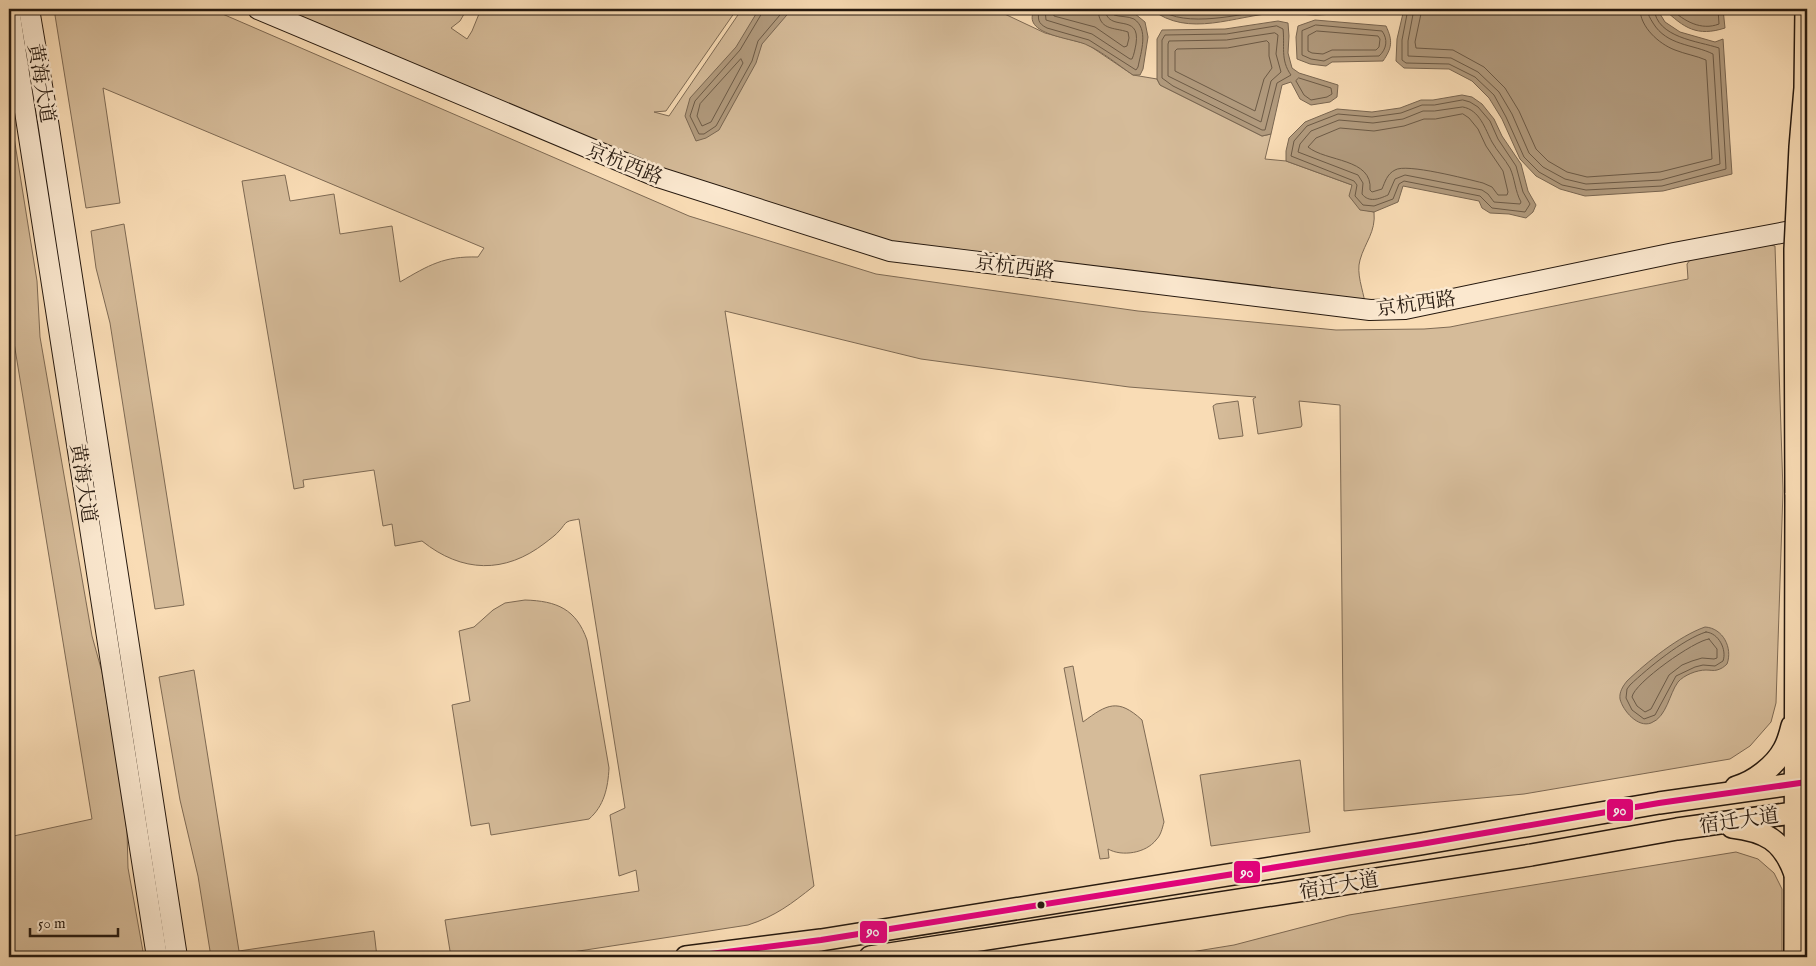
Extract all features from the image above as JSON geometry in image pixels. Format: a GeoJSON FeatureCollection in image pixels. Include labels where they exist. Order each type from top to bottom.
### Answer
{"type":"FeatureCollection","features":[{"type":"Feature","properties":{"kind":"main road","name":"黄海大道"},"geometry":{"type":"LineString","coordinates":[[9,9],[157,957]]}},
{"type":"Feature","properties":{"kind":"main road","name":"黄海大道"},"geometry":{"type":"LineString","coordinates":[[29,9],[52,144],[177,957]]}},
{"type":"Feature","properties":{"kind":"main road","name":"京杭西路"},"geometry":{"type":"LineString","coordinates":[[258,9],[658,177],[890,251],[1370,310],[1405,309],[1664,255],[1807,228]]}},
{"type":"Feature","properties":{"kind":"main road"},"geometry":{"type":"LineString","coordinates":[[1796,953],[1796,878],[1802,812],[1802,783],[1796,712],[1795,248],[1805,88],[1806,9]]}},
{"type":"Feature","properties":{"kind":"main road"},"geometry":{"type":"LineString","coordinates":[[1704,796],[1741,786],[1772,765],[1784,750],[1796,712]]}},
{"type":"Feature","properties":{"kind":"main road","name":"宿迁大道"},"geometry":{"type":"LineString","coordinates":[[686,957],[821,940],[1420,844],[1659,802],[1802,783]]}},
{"type":"Feature","properties":{"kind":"main road","name":"宿迁大道"},"geometry":{"type":"LineString","coordinates":[[870,957],[1531,855],[1699,826],[1802,812]]}},
{"type":"Feature","properties":{"kind":"main road"},"geometry":{"type":"LineString","coordinates":[[1699,826],[1753,830],[1767,835],[1778,844],[1791,862],[1796,878]]}},
{"type":"Feature","properties":{"kind":"shaded area"},"geometry":{"type":"Polygon","coordinates":[[[54,9],[211,9],[689,216],[876,274],[1138,311],[1336,330],[1450,327],[1688,279],[1687,264],[1693,256],[1765,244],[1775,246],[1783,491],[1776,703],[1771,722],[1750,746],[1730,759],[1524,794],[1344,811],[1340,405],[1299,401],[1301,427],[1258,434],[1253,399],[1256,397],[1129,387],[921,359],[725,311],[814,886],[783,909],[767,918],[748,925],[540,957],[451,957],[445,920],[639,891],[636,870],[619,876],[610,815],[625,808],[579,519],[566,523],[555,535],[530,553],[515,560],[484,566],[452,559],[437,552],[422,541],[395,546],[392,524],[383,526],[374,470],[303,480],[304,487],[294,489],[242,181],[285,175],[290,201],[334,194],[340,234],[392,226],[400,282],[446,260],[478,257],[484,248],[103,88],[120,203],[86,208],[54,9]]]}},
{"type":"Feature","properties":{"kind":"shaded area"},"geometry":{"type":"Polygon","coordinates":[[[276,9],[467,9],[460,21],[451,28],[467,39],[481,9],[737,9],[666,111],[654,112],[669,116],[742,9],[994,9],[1045,33],[1087,44],[1133,75],[1157,79],[1160,85],[1262,136],[1271,134],[1265,159],[1286,161],[1352,185],[1360,209],[1374,212],[1372,231],[1359,265],[1359,276],[1365,303],[901,248],[671,172],[276,9]]]}},
{"type":"Feature","properties":{"kind":"shaded area"},"geometry":{"type":"Polygon","coordinates":[[[9,106],[37,281],[40,337],[92,636],[102,672],[127,831],[128,868],[144,957],[9,957],[9,837],[92,819],[9,312],[9,106]]]}},
{"type":"Feature","properties":{"kind":"shaded area"},"geometry":{"type":"Polygon","coordinates":[[[124,224],[184,605],[155,609],[110,323],[96,268],[91,231],[124,224]]]}},
{"type":"Feature","properties":{"kind":"shaded area"},"geometry":{"type":"Polygon","coordinates":[[[1238,401],[1243,436],[1219,439],[1213,406],[1238,401]]]}},
{"type":"Feature","properties":{"kind":"shaded area"},"geometry":{"type":"Polygon","coordinates":[[[525,600],[547,602],[564,609],[577,621],[587,640],[609,768],[608,783],[602,802],[589,819],[491,835],[489,823],[471,826],[452,705],[470,701],[459,631],[474,627],[493,610],[505,603],[525,600]]]}},
{"type":"Feature","properties":{"kind":"shaded area"},"geometry":{"type":"Polygon","coordinates":[[[1073,666],[1083,722],[1099,711],[1112,706],[1126,708],[1142,720],[1164,822],[1158,838],[1140,851],[1120,853],[1108,849],[1109,858],[1100,859],[1064,668],[1073,666]]]}},
{"type":"Feature","properties":{"kind":"shaded area"},"geometry":{"type":"Polygon","coordinates":[[[194,670],[239,951],[374,931],[377,957],[211,957],[198,876],[180,800],[159,677],[194,670]]]}},
{"type":"Feature","properties":{"kind":"shaded area"},"geometry":{"type":"Polygon","coordinates":[[[1300,760],[1310,832],[1211,846],[1200,775],[1300,760]]]}},
{"type":"Feature","properties":{"kind":"shaded area"},"geometry":{"type":"Polygon","coordinates":[[[1736,852],[1758,859],[1774,873],[1782,889],[1782,957],[1160,957],[1234,945],[1349,915],[1736,852]]]}},
{"type":"Feature","properties":{"kind":"water"},"geometry":{"type":"Polygon","coordinates":[[[759,9],[792,9],[762,44],[756,63],[719,130],[706,138],[696,141],[685,116],[690,98],[736,47],[759,9]]]}},
{"type":"Feature","properties":{"kind":"water"},"geometry":{"type":"Polygon","coordinates":[[[994,9],[1024,9],[1022,14],[994,9]]]}},
{"type":"Feature","properties":{"kind":"water"},"geometry":{"type":"Polygon","coordinates":[[[1035,9],[1087,9],[1134,13],[1145,22],[1148,37],[1143,69],[1140,75],[1133,75],[1087,45],[1041,30],[1035,25],[1032,18],[1035,9]]]}},
{"type":"Feature","properties":{"kind":"water"},"geometry":{"type":"Polygon","coordinates":[[[1151,9],[1381,9],[1316,15],[1277,13],[1196,24],[1181,23],[1166,18],[1151,9]]]}},
{"type":"Feature","properties":{"kind":"water"},"geometry":{"type":"Polygon","coordinates":[[[1404,9],[1657,9],[1665,22],[1680,32],[1715,42],[1723,39],[1732,174],[1663,191],[1585,196],[1560,189],[1536,176],[1520,159],[1502,119],[1489,98],[1472,81],[1449,69],[1404,68],[1396,61],[1397,39],[1404,9]]]}},
{"type":"Feature","properties":{"kind":"water"},"geometry":{"type":"Polygon","coordinates":[[[1664,9],[1723,9],[1725,28],[1706,32],[1692,29],[1678,21],[1664,9]]]}},
{"type":"Feature","properties":{"kind":"water"},"geometry":{"type":"Polygon","coordinates":[[[1315,20],[1386,26],[1390,36],[1388,52],[1383,61],[1332,62],[1326,66],[1310,64],[1297,59],[1296,37],[1298,26],[1315,20]]]}},
{"type":"Feature","properties":{"kind":"water"},"geometry":{"type":"Polygon","coordinates":[[[1278,21],[1288,23],[1288,53],[1292,68],[1299,73],[1338,85],[1337,97],[1330,102],[1311,105],[1300,99],[1291,82],[1282,85],[1271,134],[1262,136],[1160,85],[1157,79],[1157,39],[1162,30],[1225,29],[1278,21]]]}},
{"type":"Feature","properties":{"kind":"water"},"geometry":{"type":"Polygon","coordinates":[[[1462,95],[1472,97],[1482,104],[1494,119],[1502,136],[1521,164],[1528,191],[1536,205],[1533,212],[1526,218],[1509,214],[1490,213],[1482,208],[1479,201],[1403,186],[1398,202],[1374,212],[1360,210],[1349,196],[1352,185],[1286,161],[1289,138],[1305,122],[1337,109],[1372,112],[1400,108],[1421,100],[1462,95]]]}},
{"type":"Feature","properties":{"kind":"water"},"geometry":{"type":"Polygon","coordinates":[[[1705,627],[1717,631],[1725,640],[1729,652],[1727,664],[1717,670],[1702,670],[1687,675],[1678,682],[1661,716],[1646,724],[1636,721],[1624,709],[1620,699],[1621,692],[1627,681],[1674,643],[1705,627]]]}},
{"type":"Feature","properties":{"kind":"transit line","name":"90"},"geometry":{"type":"LineString","coordinates":[[686,957],[821,940],[1421,844],[1659,803],[1807,782]]}}]}
